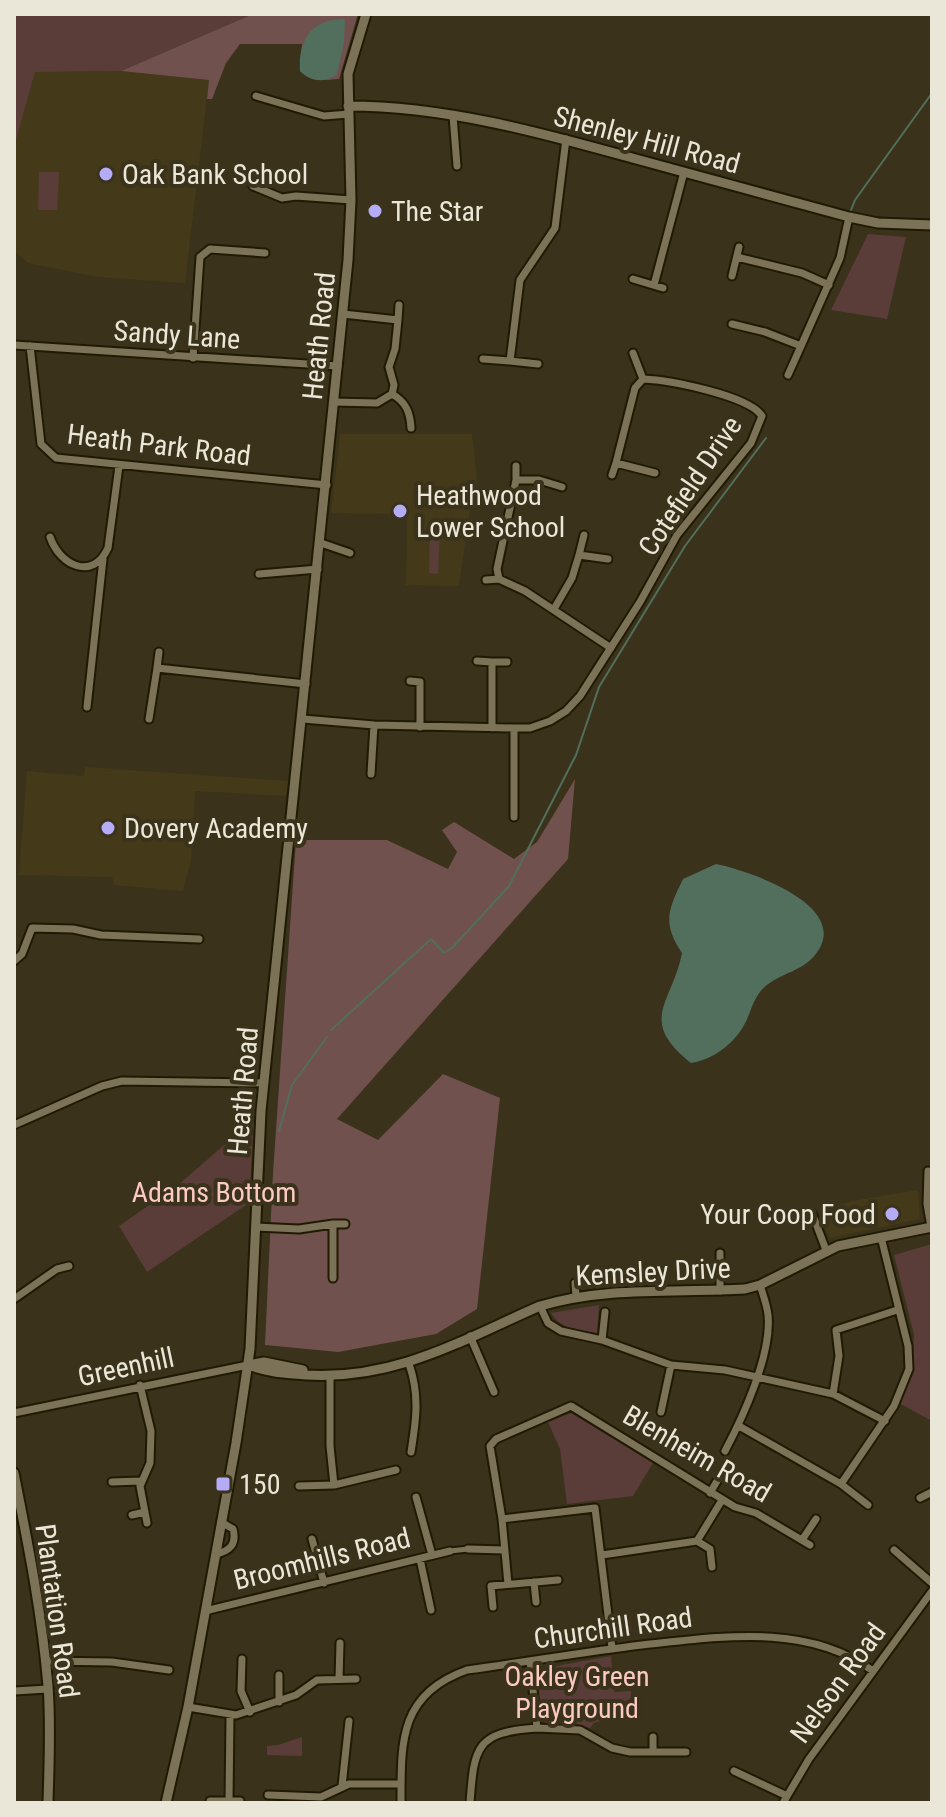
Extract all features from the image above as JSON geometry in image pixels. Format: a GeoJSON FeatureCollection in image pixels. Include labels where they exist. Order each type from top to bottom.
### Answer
{"type":"FeatureCollection","features":[{"type":"Feature","properties":{"kind":"street","name":"Heath Road"},"geometry":{"type":"LineString","coordinates":[[166,1803],[188,1707],[248,1365],[264,1083],[343,314],[351,200],[348,74],[366,14]]}},
{"type":"Feature","properties":{"kind":"street"},"geometry":{"type":"LineString","coordinates":[[256,96],[324,116],[348,110]]}},
{"type":"Feature","properties":{"kind":"street","name":"Shenley Hill Road"},"geometry":{"type":"LineString","coordinates":[[348,110],[390,106],[453,116],[566,139],[849,217],[878,223],[932,225]]}},
{"type":"Feature","properties":{"kind":"street"},"geometry":{"type":"LineString","coordinates":[[453,116],[457,166]]}},
{"type":"Feature","properties":{"kind":"street"},"geometry":{"type":"LineString","coordinates":[[510,361],[520,280],[555,228],[566,139]]}},
{"type":"Feature","properties":{"kind":"street"},"geometry":{"type":"LineString","coordinates":[[654,285],[684,172]]}},
{"type":"Feature","properties":{"kind":"street"},"geometry":{"type":"LineString","coordinates":[[253,186],[282,198],[296,196],[351,200]]}},
{"type":"Feature","properties":{"kind":"street"},"geometry":{"type":"LineString","coordinates":[[788,375],[840,258],[849,217]]}},
{"type":"Feature","properties":{"kind":"street"},"geometry":{"type":"LineString","coordinates":[[732,276],[739,247]]}},
{"type":"Feature","properties":{"kind":"street"},"geometry":{"type":"LineString","coordinates":[[193,358],[200,257],[210,249],[265,253]]}},
{"type":"Feature","properties":{"kind":"street"},"geometry":{"type":"LineString","coordinates":[[737,257],[802,273],[829,285]]}},
{"type":"Feature","properties":{"kind":"street"},"geometry":{"type":"LineString","coordinates":[[633,279],[663,288]]}},
{"type":"Feature","properties":{"kind":"street"},"geometry":{"type":"LineString","coordinates":[[334,402],[377,403],[392,394],[394,385],[389,367],[395,349],[399,305]]}},
{"type":"Feature","properties":{"kind":"street"},"geometry":{"type":"LineString","coordinates":[[343,314],[398,320]]}},
{"type":"Feature","properties":{"kind":"street"},"geometry":{"type":"LineString","coordinates":[[732,324],[765,332],[801,346]]}},
{"type":"Feature","properties":{"kind":"street","name":"Sandy Lane"},"geometry":{"type":"LineString","coordinates":[[14,345],[338,366]]}},
{"type":"Feature","properties":{"kind":"street","name":"Heath Park Road"},"geometry":{"type":"LineString","coordinates":[[30,346],[41,444],[56,458],[327,485]]}},
{"type":"Feature","properties":{"kind":"street"},"geometry":{"type":"LineString","coordinates":[[612,475],[635,388],[643,379],[633,353]]}},
{"type":"Feature","properties":{"kind":"street"},"geometry":{"type":"LineString","coordinates":[[483,359],[538,364]]}},
{"type":"Feature","properties":{"kind":"street","name":"Cotefield Drive"},"geometry":{"type":"LineString","coordinates":[[303,719],[420,727],[530,728],[566,711],[611,648],[677,535],[751,443],[762,416],[759,411],[734,398],[698,387],[643,379]]}},
{"type":"Feature","properties":{"kind":"street"},"geometry":{"type":"LineString","coordinates":[[392,394],[408,409],[411,428]]}},
{"type":"Feature","properties":{"kind":"street","name":"Cotefield Drive"},"geometry":{"type":"LineString","coordinates":[[616,463],[655,473]]}},
{"type":"Feature","properties":{"kind":"street"},"geometry":{"type":"LineString","coordinates":[[87,707],[103,559],[108,548],[119,466]]}},
{"type":"Feature","properties":{"kind":"street"},"geometry":{"type":"LineString","coordinates":[[499,579],[497,569],[516,480],[516,466]]}},
{"type":"Feature","properties":{"kind":"street"},"geometry":{"type":"LineString","coordinates":[[516,480],[539,480],[562,487]]}},
{"type":"Feature","properties":{"kind":"street"},"geometry":{"type":"LineString","coordinates":[[554,609],[572,578],[584,535]]}},
{"type":"Feature","properties":{"kind":"street"},"geometry":{"type":"LineString","coordinates":[[50,537],[62,559],[75,566],[90,566],[103,559]]}},
{"type":"Feature","properties":{"kind":"street"},"geometry":{"type":"LineString","coordinates":[[321,543],[350,553]]}},
{"type":"Feature","properties":{"kind":"street","name":"Cotefield Drive"},"geometry":{"type":"LineString","coordinates":[[579,555],[608,559]]}},
{"type":"Feature","properties":{"kind":"street"},"geometry":{"type":"LineString","coordinates":[[259,574],[318,569]]}},
{"type":"Feature","properties":{"kind":"street"},"geometry":{"type":"LineString","coordinates":[[486,580],[499,579],[554,609],[611,648]]}},
{"type":"Feature","properties":{"kind":"street"},"geometry":{"type":"LineString","coordinates":[[149,719],[159,652]]}},
{"type":"Feature","properties":{"kind":"street"},"geometry":{"type":"LineString","coordinates":[[477,661],[507,662]]}},
{"type":"Feature","properties":{"kind":"street"},"geometry":{"type":"LineString","coordinates":[[492,662],[492,728]]}},
{"type":"Feature","properties":{"kind":"street"},"geometry":{"type":"LineString","coordinates":[[157,668],[306,684]]}},
{"type":"Feature","properties":{"kind":"street"},"geometry":{"type":"LineString","coordinates":[[410,681],[431,682]]}},
{"type":"Feature","properties":{"kind":"street"},"geometry":{"type":"LineString","coordinates":[[420,682],[420,727]]}},
{"type":"Feature","properties":{"kind":"street"},"geometry":{"type":"LineString","coordinates":[[371,774],[374,725]]}},
{"type":"Feature","properties":{"kind":"street"},"geometry":{"type":"LineString","coordinates":[[514,728],[514,817]]}},
{"type":"Feature","properties":{"kind":"street"},"geometry":{"type":"LineString","coordinates":[[14,961],[22,954],[32,924],[101,935],[199,939]]}},
{"type":"Feature","properties":{"kind":"street"},"geometry":{"type":"LineString","coordinates":[[14,1125],[102,1086],[122,1081],[264,1083]]}},
{"type":"Feature","properties":{"kind":"street"},"geometry":{"type":"LineString","coordinates":[[928,1171],[927,1204],[932,1227]]}},
{"type":"Feature","properties":{"kind":"street"},"geometry":{"type":"LineString","coordinates":[[812,1213],[826,1250]]}},
{"type":"Feature","properties":{"kind":"street"},"geometry":{"type":"LineString","coordinates":[[333,1224],[333,1278]]}},
{"type":"Feature","properties":{"kind":"street"},"geometry":{"type":"LineString","coordinates":[[255,1227],[299,1229],[345,1224]]}},
{"type":"Feature","properties":{"kind":"street","name":"Kemsley Drive"},"geometry":{"type":"LineString","coordinates":[[248,1365],[264,1362],[330,1376],[373,1372],[409,1364],[540,1306],[576,1296],[638,1289],[745,1289],[760,1285],[826,1250],[932,1227]]}},
{"type":"Feature","properties":{"kind":"street"},"geometry":{"type":"LineString","coordinates":[[841,1484],[894,1406],[909,1369],[908,1346],[881,1237]]}},
{"type":"Feature","properties":{"kind":"street"},"geometry":{"type":"LineString","coordinates":[[720,1253],[720,1291]]}},
{"type":"Feature","properties":{"kind":"street"},"geometry":{"type":"LineString","coordinates":[[14,1299],[57,1269],[69,1266]]}},
{"type":"Feature","properties":{"kind":"street"},"geometry":{"type":"LineString","coordinates":[[575,1283],[576,1296]]}},
{"type":"Feature","properties":{"kind":"street"},"geometry":{"type":"LineString","coordinates":[[725,1451],[739,1426],[757,1376],[768,1329],[768,1313],[760,1285]]}},
{"type":"Feature","properties":{"kind":"street"},"geometry":{"type":"LineString","coordinates":[[540,1306],[548,1323],[561,1331],[602,1340],[671,1365],[725,1370],[833,1394],[885,1421]]}},
{"type":"Feature","properties":{"kind":"street"},"geometry":{"type":"LineString","coordinates":[[833,1394],[839,1356],[836,1330],[897,1310]]}},
{"type":"Feature","properties":{"kind":"street"},"geometry":{"type":"LineString","coordinates":[[602,1340],[605,1312]]}},
{"type":"Feature","properties":{"kind":"street"},"geometry":{"type":"LineString","coordinates":[[470,1336],[494,1392]]}},
{"type":"Feature","properties":{"kind":"street"},"geometry":{"type":"LineString","coordinates":[[409,1364],[418,1407],[411,1452]]}},
{"type":"Feature","properties":{"kind":"street","name":"Greenhill"},"geometry":{"type":"LineString","coordinates":[[14,1413],[248,1365]]}},
{"type":"Feature","properties":{"kind":"street"},"geometry":{"type":"LineString","coordinates":[[661,1412],[671,1365]]}},
{"type":"Feature","properties":{"kind":"street"},"geometry":{"type":"LineString","coordinates":[[330,1376],[330,1446],[334,1485]]}},
{"type":"Feature","properties":{"kind":"street"},"geometry":{"type":"LineString","coordinates":[[140,1385],[151,1431],[150,1463],[140,1481],[147,1523]]}},
{"type":"Feature","properties":{"kind":"street","name":"Blenheim Road"},"geometry":{"type":"LineString","coordinates":[[502,1519],[490,1446],[496,1439],[571,1406],[722,1500],[756,1513],[806,1542],[816,1519]]}},
{"type":"Feature","properties":{"kind":"street"},"geometry":{"type":"LineString","coordinates":[[739,1426],[841,1484],[868,1505]]}},
{"type":"Feature","properties":{"kind":"street"},"geometry":{"type":"LineString","coordinates":[[710,1493],[727,1464]]}},
{"type":"Feature","properties":{"kind":"street"},"geometry":{"type":"LineString","coordinates":[[299,1486],[334,1485],[396,1470]]}},
{"type":"Feature","properties":{"kind":"street","name":"Plantation Road"},"geometry":{"type":"LineString","coordinates":[[14,1473],[37,1590],[48,1689],[48,1803]]}},
{"type":"Feature","properties":{"kind":"street"},"geometry":{"type":"LineString","coordinates":[[112,1482],[140,1481]]}},
{"type":"Feature","properties":{"kind":"street"},"geometry":{"type":"LineString","coordinates":[[920,1498],[932,1492]]}},
{"type":"Feature","properties":{"kind":"street"},"geometry":{"type":"LineString","coordinates":[[416,1497],[432,1555]]}},
{"type":"Feature","properties":{"kind":"street"},"geometry":{"type":"LineString","coordinates":[[697,1541],[722,1500]]}},
{"type":"Feature","properties":{"kind":"street"},"geometry":{"type":"LineString","coordinates":[[508,1584],[502,1519],[595,1508],[612,1648]]}},
{"type":"Feature","properties":{"kind":"street"},"geometry":{"type":"LineString","coordinates":[[132,1515],[145,1512]]}},
{"type":"Feature","properties":{"kind":"street"},"geometry":{"type":"LineString","coordinates":[[216,1554],[227,1552],[232,1547],[235,1533],[221,1522]]}},
{"type":"Feature","properties":{"kind":"street"},"geometry":{"type":"LineString","coordinates":[[312,1539],[324,1583]]}},
{"type":"Feature","properties":{"kind":"street"},"geometry":{"type":"LineString","coordinates":[[602,1555],[697,1541],[710,1549],[712,1567]]}},
{"type":"Feature","properties":{"kind":"street"},"geometry":{"type":"LineString","coordinates":[[450,1551],[504,1550]]}},
{"type":"Feature","properties":{"kind":"street"},"geometry":{"type":"LineString","coordinates":[[894,1550],[932,1583]]}},
{"type":"Feature","properties":{"kind":"street","name":"Broomhills Road"},"geometry":{"type":"LineString","coordinates":[[205,1611],[450,1551]]}},
{"type":"Feature","properties":{"kind":"street"},"geometry":{"type":"LineString","coordinates":[[420,1559],[431,1610]]}},
{"type":"Feature","properties":{"kind":"street"},"geometry":{"type":"LineString","coordinates":[[493,1607],[491,1586],[558,1580]]}},
{"type":"Feature","properties":{"kind":"street"},"geometry":{"type":"LineString","coordinates":[[534,1582],[536,1602]]}},
{"type":"Feature","properties":{"kind":"street","name":"Nelson Road"},"geometry":{"type":"LineString","coordinates":[[785,1799],[809,1759],[932,1591]]}},
{"type":"Feature","properties":{"kind":"street","name":"Churchill Road"},"geometry":{"type":"LineString","coordinates":[[401,1803],[401,1745],[406,1726],[417,1706],[432,1689],[467,1670],[612,1648],[715,1637],[769,1636],[811,1642],[839,1651],[873,1671]]}},
{"type":"Feature","properties":{"kind":"street"},"geometry":{"type":"LineString","coordinates":[[339,1679],[340,1643]]}},
{"type":"Feature","properties":{"kind":"street"},"geometry":{"type":"LineString","coordinates":[[242,1659],[241,1691],[250,1712]]}},
{"type":"Feature","properties":{"kind":"street"},"geometry":{"type":"LineString","coordinates":[[45,1661],[112,1662],[169,1670]]}},
{"type":"Feature","properties":{"kind":"street"},"geometry":{"type":"LineString","coordinates":[[530,1661],[537,1728]]}},
{"type":"Feature","properties":{"kind":"street"},"geometry":{"type":"LineString","coordinates":[[279,1675],[279,1702]]}},
{"type":"Feature","properties":{"kind":"street"},"geometry":{"type":"LineString","coordinates":[[188,1707],[230,1715],[250,1712],[296,1695],[317,1680],[356,1679]]}},
{"type":"Feature","properties":{"kind":"street"},"geometry":{"type":"LineString","coordinates":[[14,1691],[48,1689]]}},
{"type":"Feature","properties":{"kind":"street"},"geometry":{"type":"LineString","coordinates":[[229,1801],[230,1715]]}},
{"type":"Feature","properties":{"kind":"street"},"geometry":{"type":"LineString","coordinates":[[342,1786],[349,1721]]}},
{"type":"Feature","properties":{"kind":"street"},"geometry":{"type":"LineString","coordinates":[[470,1803],[471,1772],[478,1748],[505,1733],[537,1728],[580,1730],[612,1748],[630,1752],[686,1752]]}},
{"type":"Feature","properties":{"kind":"street"},"geometry":{"type":"LineString","coordinates":[[653,1737],[653,1752]]}},
{"type":"Feature","properties":{"kind":"street"},"geometry":{"type":"LineString","coordinates":[[734,1771],[785,1799]]}},
{"type":"Feature","properties":{"kind":"street"},"geometry":{"type":"LineString","coordinates":[[273,1798],[321,1797],[342,1786],[401,1784]]}},
{"type":"Feature","properties":{"kind":"street"},"geometry":{"type":"LineString","coordinates":[[210,1801],[240,1801]]}},
{"type":"Feature","properties":{"kind":"shaded area"},"geometry":{"type":"Polygon","coordinates":[[[253,14],[358,14],[339,79],[313,79],[304,75],[300,71],[302,44],[240,44],[226,63],[212,99],[207,99],[209,80],[121,71],[253,14]]]}},
{"type":"Feature","properties":{"kind":"shaded area"},"geometry":{"type":"Polygon","coordinates":[[[345,19],[344,43],[337,74],[323,80],[313,79],[300,71],[302,49],[309,33],[324,23],[345,19]]]}},
{"type":"Feature","properties":{"kind":"shaded area","name":"Oak Bank School"},"geometry":{"type":"Polygon","coordinates":[[[121,71],[209,80],[185,283],[98,277],[28,263],[14,250],[14,147],[35,72],[121,71]]]}},
{"type":"Feature","properties":{"kind":"shaded area","name":"Heathwood Lower School"},"geometry":{"type":"Polygon","coordinates":[[[340,434],[472,434],[479,498],[458,499],[459,509],[470,510],[459,586],[406,585],[407,514],[331,513],[340,434]]]}},
{"type":"Feature","properties":{"kind":"shaded area","name":"Dovery Academy"},"geometry":{"type":"Polygon","coordinates":[[[85,767],[288,781],[286,796],[195,791],[191,861],[183,891],[114,885],[112,877],[19,875],[27,771],[84,776],[85,767]]]}},
{"type":"Feature","properties":{"kind":"shaded area"},"geometry":{"type":"Polygon","coordinates":[[[575,779],[568,859],[337,1119],[378,1140],[443,1074],[500,1098],[477,1309],[436,1334],[338,1352],[265,1345],[273,1173],[296,840],[387,840],[448,869],[457,852],[442,830],[454,822],[514,859],[537,842],[575,779]]]}},
{"type":"Feature","properties":{"kind":"shaded area"},"geometry":{"type":"Polygon","coordinates":[[[716,864],[750,874],[792,893],[809,906],[821,921],[824,937],[809,961],[760,992],[740,1032],[728,1045],[714,1055],[691,1063],[665,1035],[662,1023],[662,1011],[682,953],[672,933],[669,916],[683,879],[716,864]]]}},
{"type":"Feature","properties":{"kind":"shaded area"},"geometry":{"type":"Polygon","coordinates":[[[918,1190],[920,1219],[830,1238],[818,1211],[852,1201],[918,1190]]]}},
{"type":"Feature","properties":{"kind":"green space"},"geometry":{"type":"Polygon","coordinates":[[[14,14],[253,14],[121,71],[35,72],[14,147],[14,14]]]}},
{"type":"Feature","properties":{"kind":"green space"},"geometry":{"type":"Polygon","coordinates":[[[39,172],[59,172],[57,210],[38,210],[39,172]]]}},
{"type":"Feature","properties":{"kind":"green space"},"geometry":{"type":"Polygon","coordinates":[[[868,234],[906,237],[887,319],[831,310],[868,234]]]}},
{"type":"Feature","properties":{"kind":"green space"},"geometry":{"type":"Polygon","coordinates":[[[430,530],[440,530],[438,574],[429,573],[430,530]]]}},
{"type":"Feature","properties":{"kind":"green space","name":"Adams Bottom"},"geometry":{"type":"Polygon","coordinates":[[[254,1119],[249,1203],[147,1272],[119,1226],[178,1185],[254,1119]]]}},
{"type":"Feature","properties":{"kind":"green space"},"geometry":{"type":"Polygon","coordinates":[[[932,1244],[932,1421],[899,1403],[912,1371],[914,1335],[894,1255],[932,1244]]]}},
{"type":"Feature","properties":{"kind":"green space"},"geometry":{"type":"Polygon","coordinates":[[[599,1305],[597,1333],[565,1326],[551,1313],[599,1305]]]}},
{"type":"Feature","properties":{"kind":"green space"},"geometry":{"type":"Polygon","coordinates":[[[571,1413],[653,1463],[633,1496],[567,1504],[560,1449],[548,1422],[571,1413]]]}},
{"type":"Feature","properties":{"kind":"green space","name":"Oakley Green Playground"},"geometry":{"type":"Polygon","coordinates":[[[611,1656],[614,1692],[631,1691],[632,1708],[604,1710],[604,1720],[590,1728],[543,1721],[537,1677],[540,1669],[611,1656]]]}},
{"type":"Feature","properties":{"kind":"green space"},"geometry":{"type":"Polygon","coordinates":[[[302,1737],[302,1756],[267,1755],[267,1746],[302,1737]]]}},
{"type":"Feature","properties":{"kind":"waterway"},"geometry":{"type":"LineString","coordinates":[[851,210],[855,200],[932,93]]}},
{"type":"Feature","properties":{"kind":"waterway"},"geometry":{"type":"LineString","coordinates":[[331,1030],[431,939],[444,953],[453,947],[509,886],[576,755],[599,687],[685,546],[766,438]]}},
{"type":"Feature","properties":{"kind":"waterway"},"geometry":{"type":"LineString","coordinates":[[279,1131],[292,1085],[327,1037]]}},
{"type":"Feature","properties":{"kind":"place","name":"Oak Bank School"},"geometry":{"type":"Point","coordinates":[106,174]}},
{"type":"Feature","properties":{"kind":"place","name":"The Star"},"geometry":{"type":"Point","coordinates":[375,211]}},
{"type":"Feature","properties":{"kind":"place","name":"Heathwood Lower School"},"geometry":{"type":"Point","coordinates":[400,511]}},
{"type":"Feature","properties":{"kind":"place","name":"Dovery Academy"},"geometry":{"type":"Point","coordinates":[108,828]}},
{"type":"Feature","properties":{"kind":"place","name":"Your Coop Food"},"geometry":{"type":"Point","coordinates":[892,1214]}},
{"type":"Feature","properties":{"kind":"place","name":"150"},"geometry":{"type":"Point","coordinates":[223,1484]}}]}
